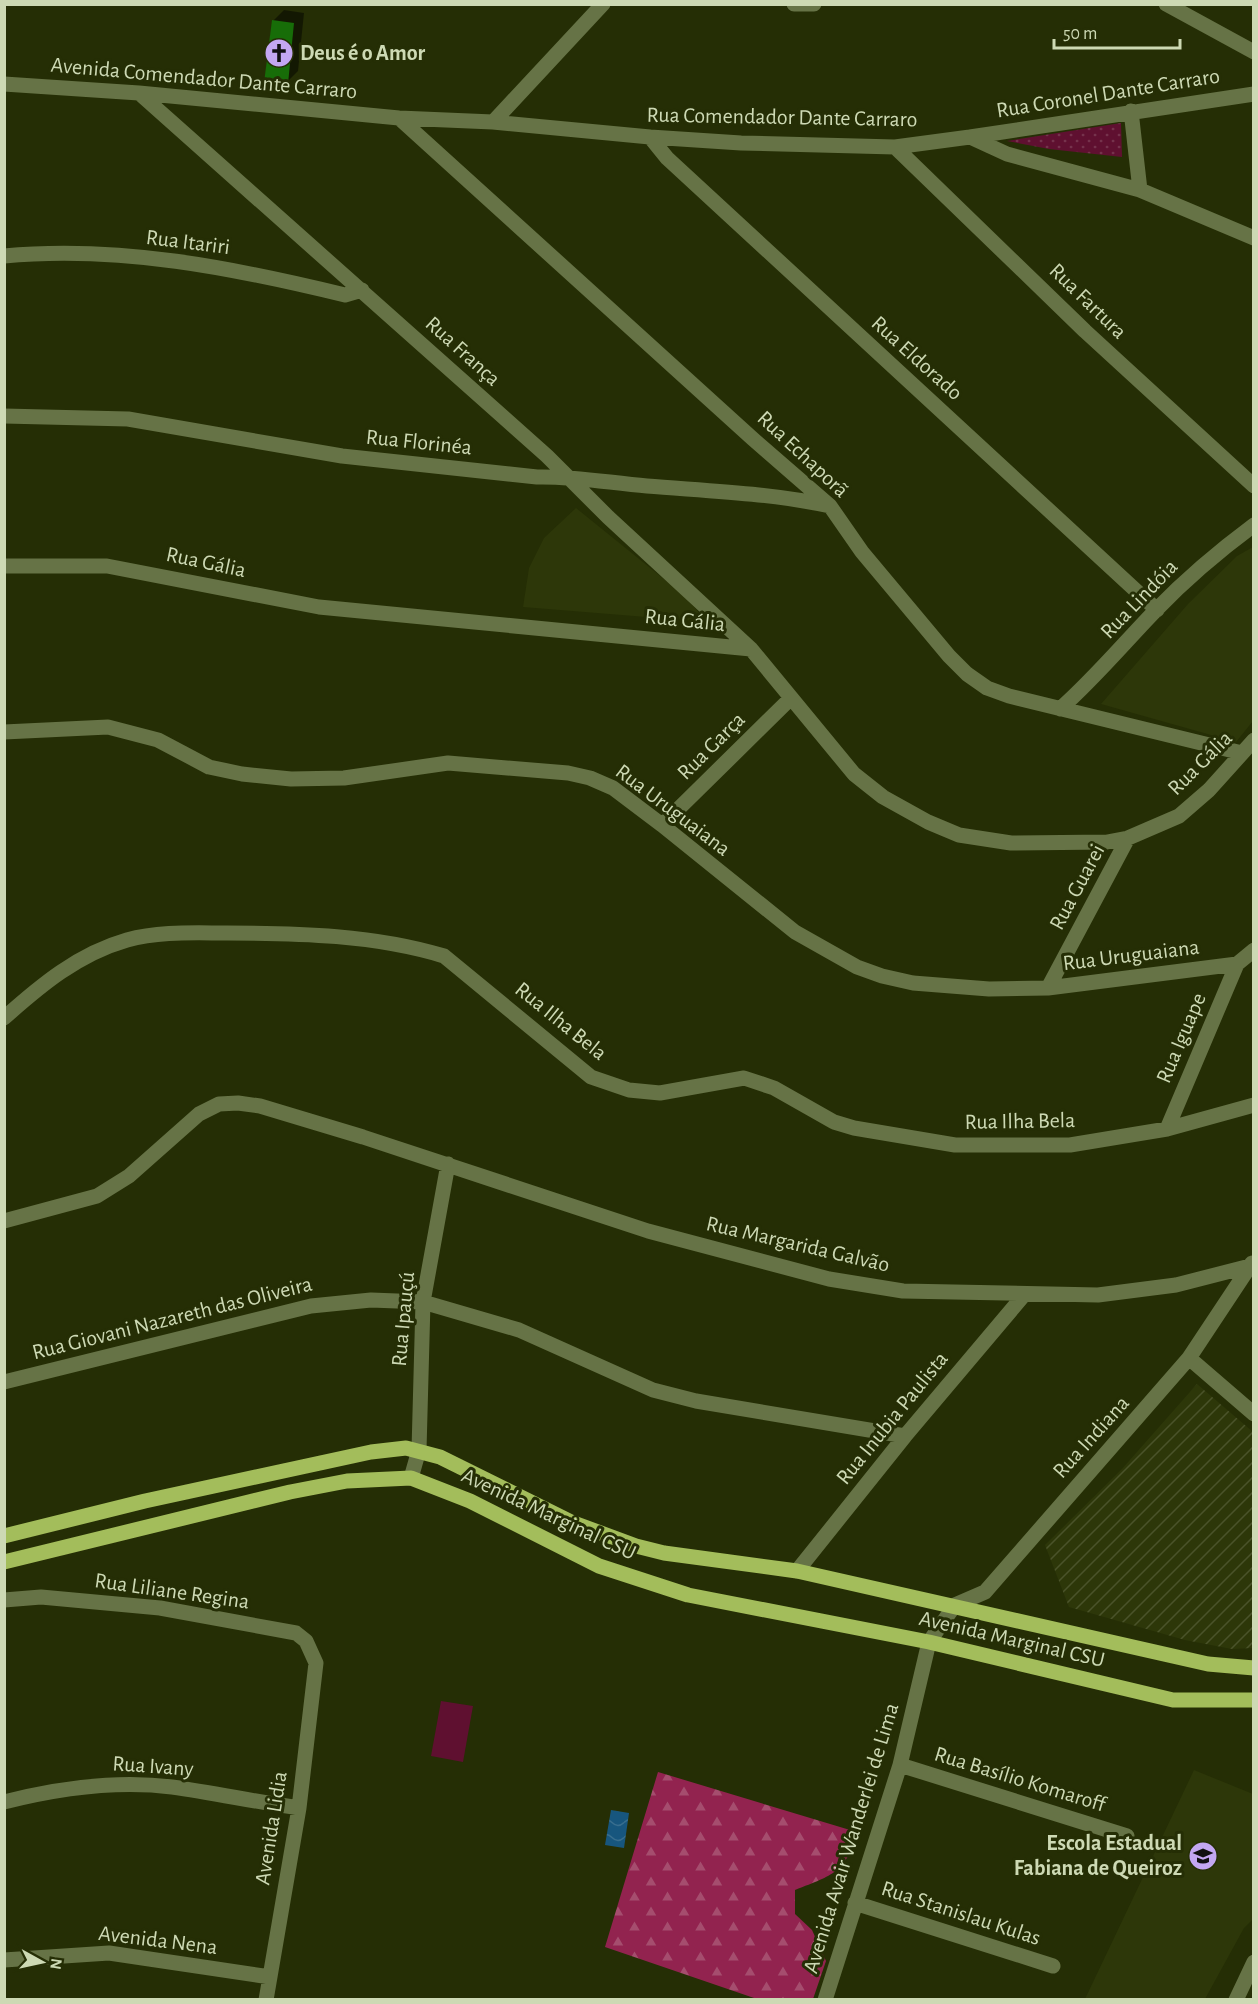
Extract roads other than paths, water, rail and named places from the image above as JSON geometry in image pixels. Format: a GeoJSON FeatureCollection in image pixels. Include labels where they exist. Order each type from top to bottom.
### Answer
{"type":"FeatureCollection","features":[{"type":"Feature","properties":{"kind":"main road","name":"Avenida Marginal CSU"},"geometry":{"type":"LineString","coordinates":[[4,1536],[145,1500],[371,1452],[393,1448],[419,1450],[467,1468],[571,1522],[636,1546],[664,1553],[797,1571],[1208,1664],[1254,1668]]}},
{"type":"Feature","properties":{"kind":"main road","name":"Avenida Marginal CSU"},"geometry":{"type":"LineString","coordinates":[[4,1562],[290,1492],[347,1481],[411,1478],[471,1501],[570,1552],[636,1580],[688,1595],[928,1642],[1173,1700],[1254,1700]]}},
{"type":"Feature","properties":{"kind":"street"},"geometry":{"type":"LineString","coordinates":[[493,122],[603,4]]}},
{"type":"Feature","properties":{"kind":"street"},"geometry":{"type":"LineString","coordinates":[[794,4],[814,4]]}},
{"type":"Feature","properties":{"kind":"street"},"geometry":{"type":"LineString","coordinates":[[1166,4],[1254,52]]}},
{"type":"Feature","properties":{"kind":"street","name":"Avenida Comendador Dante Carraro"},"geometry":{"type":"LineString","coordinates":[[4,84],[140,93],[399,118]]}},
{"type":"Feature","properties":{"kind":"street","name":"Rua França"},"geometry":{"type":"LineString","coordinates":[[140,93],[568,476],[751,650]]}},
{"type":"Feature","properties":{"kind":"street","name":"Rua Coronel Dante Carraro"},"geometry":{"type":"LineString","coordinates":[[970,137],[1254,94]]}},
{"type":"Feature","properties":{"kind":"street"},"geometry":{"type":"LineString","coordinates":[[1131,111],[1140,190]]}},
{"type":"Feature","properties":{"kind":"street","name":"Rua Comendador Dante Carraro"},"geometry":{"type":"LineString","coordinates":[[399,118],[493,122],[741,143],[895,147],[970,137]]}},
{"type":"Feature","properties":{"kind":"street","name":"Rua Echaporã"},"geometry":{"type":"LineString","coordinates":[[399,118],[830,506],[862,552],[949,656],[967,674],[998,692],[1242,753]]}},
{"type":"Feature","properties":{"kind":"street","name":"Rua Eldorado"},"geometry":{"type":"LineString","coordinates":[[650,137],[667,158],[1157,610]]}},
{"type":"Feature","properties":{"kind":"street"},"geometry":{"type":"LineString","coordinates":[[970,137],[1007,154],[1140,190],[1254,238]]}},
{"type":"Feature","properties":{"kind":"street","name":"Rua Fartura"},"geometry":{"type":"LineString","coordinates":[[895,147],[1086,331],[1254,486]]}},
{"type":"Feature","properties":{"kind":"street","name":"Rua Itariri"},"geometry":{"type":"LineString","coordinates":[[4,256],[66,252],[140,258],[206,265],[345,295],[362,290]]}},
{"type":"Feature","properties":{"kind":"street","name":"Rua Florinéa"},"geometry":{"type":"LineString","coordinates":[[4,416],[128,419],[342,456],[537,477],[568,476],[621,484],[794,498],[830,506]]}},
{"type":"Feature","properties":{"kind":"street","name":"Rua Lindóia"},"geometry":{"type":"LineString","coordinates":[[1060,709],[1096,677],[1157,610],[1223,548],[1254,525]]}},
{"type":"Feature","properties":{"kind":"street","name":"Rua Gália"},"geometry":{"type":"LineString","coordinates":[[4,566],[107,566],[319,607],[751,650],[854,774],[883,797],[928,822],[959,835],[1011,843],[1107,842],[1128,838],[1179,816],[1209,790],[1254,741]]}},
{"type":"Feature","properties":{"kind":"street","name":"Rua Garça"},"geometry":{"type":"LineString","coordinates":[[662,825],[790,699]]}},
{"type":"Feature","properties":{"kind":"street","name":"Rua Uruguaiana"},"geometry":{"type":"LineString","coordinates":[[4,732],[108,727],[158,740],[209,767],[242,774],[291,779],[344,777],[448,763],[568,773],[590,778],[613,788],[795,932],[857,967],[913,983],[989,989],[1048,988],[1237,964]]}},
{"type":"Feature","properties":{"kind":"street","name":"Rua Guarei"},"geometry":{"type":"LineString","coordinates":[[1048,988],[1128,838]]}},
{"type":"Feature","properties":{"kind":"street","name":"Rua Ilha Bela"},"geometry":{"type":"LineString","coordinates":[[4,1018],[38,988],[81,958],[127,940],[173,933],[316,936],[408,947],[444,956],[591,1077],[629,1090],[660,1092],[744,1078],[774,1088],[834,1122],[854,1128],[955,1145],[1060,1146],[1167,1129],[1254,1105]]}},
{"type":"Feature","properties":{"kind":"street"},"geometry":{"type":"LineString","coordinates":[[1237,964],[1254,950]]}},
{"type":"Feature","properties":{"kind":"street","name":"Rua Iguape"},"geometry":{"type":"LineString","coordinates":[[1167,1129],[1237,964]]}},
{"type":"Feature","properties":{"kind":"street","name":"Rua Margarida Galvão"},"geometry":{"type":"LineString","coordinates":[[4,1221],[97,1196],[129,1176],[199,1114],[219,1104],[260,1106],[416,1153],[648,1231],[829,1279],[903,1291],[1098,1296],[1176,1285],[1253,1264]]}},
{"type":"Feature","properties":{"kind":"street","name":"Rua Ipauçú"},"geometry":{"type":"LineString","coordinates":[[411,1478],[419,1450],[423,1302],[448,1164]]}},
{"type":"Feature","properties":{"kind":"street","name":"Rua Indiana"},"geometry":{"type":"LineString","coordinates":[[955,1605],[985,1592],[1189,1358],[1253,1264]]}},
{"type":"Feature","properties":{"kind":"street","name":"Rua Inubia Paulista"},"geometry":{"type":"LineString","coordinates":[[797,1571],[905,1436],[1024,1295]]}},
{"type":"Feature","properties":{"kind":"street","name":"Rua Giovani Nazareth das Oliveira"},"geometry":{"type":"LineString","coordinates":[[4,1382],[310,1305],[371,1300],[423,1302],[519,1330],[653,1389],[696,1401],[905,1436]]}},
{"type":"Feature","properties":{"kind":"street"},"geometry":{"type":"LineString","coordinates":[[1189,1358],[1254,1414]]}},
{"type":"Feature","properties":{"kind":"street","name":"Rua Liliane Regina"},"geometry":{"type":"LineString","coordinates":[[4,1600],[41,1597],[160,1608],[296,1633],[306,1641],[316,1664]]}},
{"type":"Feature","properties":{"kind":"street","name":"Avenida Avair Wanderlei de Lima"},"geometry":{"type":"LineString","coordinates":[[825,2000],[900,1765],[928,1642],[955,1605]]}},
{"type":"Feature","properties":{"kind":"street","name":"Avenida Lidia"},"geometry":{"type":"LineString","coordinates":[[266,2000],[299,1808],[316,1664]]}},
{"type":"Feature","properties":{"kind":"street","name":"Rua Basílio Komaroff"},"geometry":{"type":"LineString","coordinates":[[900,1765],[1127,1836]]}},
{"type":"Feature","properties":{"kind":"street","name":"Rua Ivany"},"geometry":{"type":"LineString","coordinates":[[4,1802],[81,1787],[129,1785],[171,1787],[299,1808]]}},
{"type":"Feature","properties":{"kind":"street","name":"Rua Stanislau Kulas"},"geometry":{"type":"LineString","coordinates":[[855,1903],[1053,1966]]}},
{"type":"Feature","properties":{"kind":"street","name":"Avenida Nena"},"geometry":{"type":"LineString","coordinates":[[4,1960],[109,1953],[270,1977]]}},
{"type":"Feature","properties":{"kind":"street"},"geometry":{"type":"LineString","coordinates":[[1236,2000],[1254,1962]]}},
{"type":"Feature","properties":{"kind":"water"},"geometry":{"type":"Polygon","coordinates":[[[611,1810],[629,1813],[624,1848],[605,1845],[611,1810]]]}},
{"type":"Feature","properties":{"kind":"place","name":"Deus é o Amor"},"geometry":{"type":"Point","coordinates":[279,53]}},
{"type":"Feature","properties":{"kind":"place","name":"Escola Estadual Fabiana de Queiroz"},"geometry":{"type":"Point","coordinates":[1203,1856]}}]}
